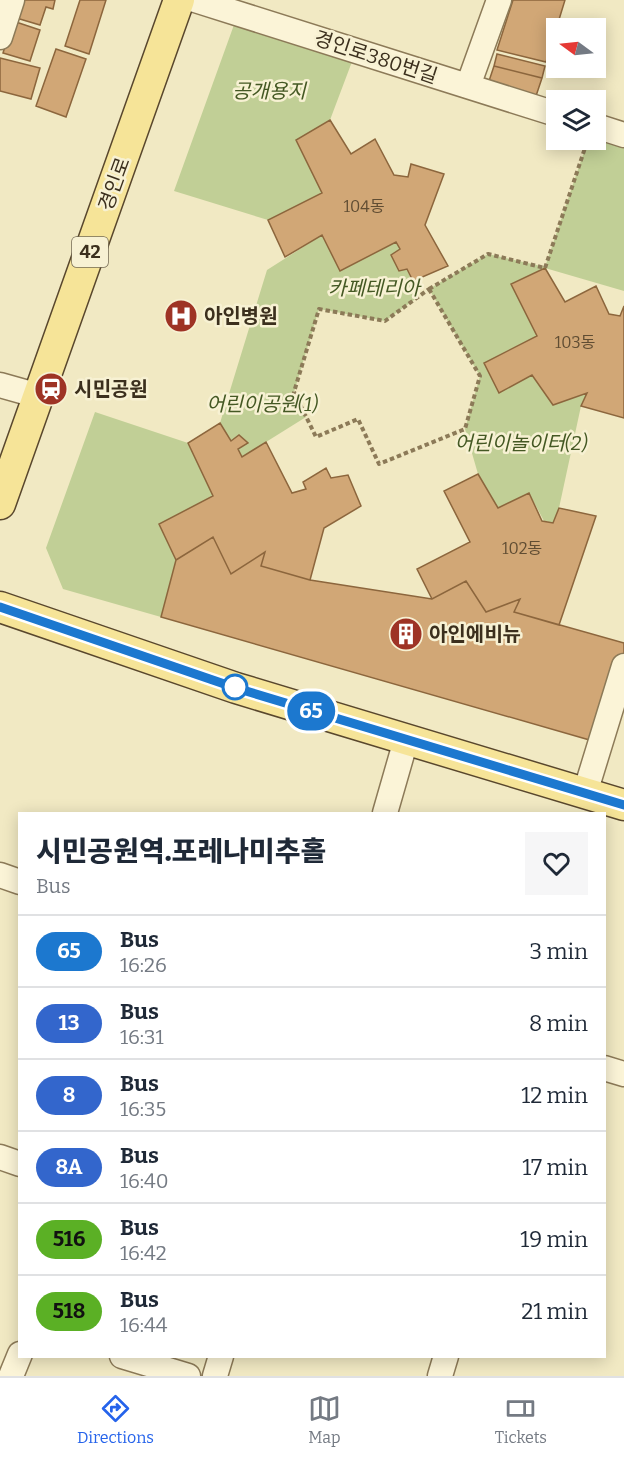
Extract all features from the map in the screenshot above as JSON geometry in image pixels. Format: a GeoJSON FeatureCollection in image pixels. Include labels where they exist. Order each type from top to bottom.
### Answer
{"type":"FeatureCollection","features":[{"type":"Feature","properties":{"kind":"main road","name":"경인로"},"geometry":{"type":"LineString","coordinates":[[0,504],[179,0]]}},
{"type":"Feature","properties":{"kind":"main road"},"geometry":{"type":"LineString","coordinates":[[0,607],[236,688],[624,805]]}},
{"type":"Feature","properties":{"kind":"street"},"geometry":{"type":"LineString","coordinates":[[0,37],[12,0]]}},
{"type":"Feature","properties":{"kind":"street","name":"경인로380번길"},"geometry":{"type":"LineString","coordinates":[[195,0],[546,111]]}},
{"type":"Feature","properties":{"kind":"street"},"geometry":{"type":"LineString","coordinates":[[468,86],[499,0]]}},
{"type":"Feature","properties":{"kind":"street"},"geometry":{"type":"LineString","coordinates":[[606,129],[624,135]]}},
{"type":"Feature","properties":{"kind":"street"},"geometry":{"type":"LineString","coordinates":[[0,385],[39,396]]}},
{"type":"Feature","properties":{"kind":"street"},"geometry":{"type":"LineString","coordinates":[[585,793],[624,666]]}},
{"type":"Feature","properties":{"kind":"street"},"geometry":{"type":"LineString","coordinates":[[385,812],[406,740]]}},
{"type":"Feature","properties":{"kind":"street"},"geometry":{"type":"LineString","coordinates":[[0,875],[18,881]]}},
{"type":"Feature","properties":{"kind":"street"},"geometry":{"type":"LineString","coordinates":[[606,1069],[624,1074]]}},
{"type":"Feature","properties":{"kind":"street"},"geometry":{"type":"LineString","coordinates":[[0,1157],[18,1163]]}},
{"type":"Feature","properties":{"kind":"street"},"geometry":{"type":"LineString","coordinates":[[11,1376],[18,1358]]}},
{"type":"Feature","properties":{"kind":"street"},"geometry":{"type":"LineString","coordinates":[[129,1358],[188,1376]]}},
{"type":"Feature","properties":{"kind":"street"},"geometry":{"type":"LineString","coordinates":[[215,1376],[220,1358]]}},
{"type":"Feature","properties":{"kind":"street"},"geometry":{"type":"LineString","coordinates":[[440,1376],[445,1358]]}},
{"type":"Feature","properties":{"kind":"path"},"geometry":{"type":"LineString","coordinates":[[429,289],[480,376],[465,429],[379,464],[358,418],[316,437],[294,392],[319,309],[385,321],[429,289],[488,254],[545,268],[585,150]]}},
{"type":"Feature","properties":{"kind":"green space","name":"공개용지"},"geometry":{"type":"Polygon","coordinates":[[[235,22],[353,59],[330,120],[322,193],[268,220],[174,191],[235,22]]]}},
{"type":"Feature","properties":{"kind":"green space","name":"어린이놀이터(2)"},"geometry":{"type":"Polygon","coordinates":[[[606,137],[624,143],[624,291],[545,268],[511,284],[537,336],[484,363],[499,392],[532,375],[553,405],[587,393],[581,406],[559,508],[553,523],[544,521],[529,493],[498,508],[478,474],[465,429],[480,376],[429,289],[488,254],[545,267],[585,150],[606,150],[606,137]]]}},
{"type":"Feature","properties":{"kind":"green space"},"geometry":{"type":"Polygon","coordinates":[[[322,235],[340,271],[396,242],[400,249],[391,255],[399,271],[407,269],[418,297],[385,321],[319,309],[294,392],[306,417],[242,457],[238,449],[247,442],[239,435],[231,441],[220,423],[267,270],[322,235]]]}},
{"type":"Feature","properties":{"kind":"green space"},"geometry":{"type":"Polygon","coordinates":[[[95,412],[188,443],[213,496],[159,524],[176,560],[161,617],[63,589],[46,548],[95,412]]]}},
{"type":"Feature","properties":{"kind":"building"},"geometry":{"type":"Polygon","coordinates":[[[18,0],[55,0],[53,9],[46,7],[40,25],[13,17],[18,0]]]}},
{"type":"Feature","properties":{"kind":"building"},"geometry":{"type":"Polygon","coordinates":[[[80,0],[106,0],[89,54],[65,46],[80,0]]]}},
{"type":"Feature","properties":{"kind":"building"},"geometry":{"type":"Polygon","coordinates":[[[513,0],[565,0],[559,18],[546,18],[546,62],[497,50],[513,0]]]}},
{"type":"Feature","properties":{"kind":"building"},"geometry":{"type":"Polygon","coordinates":[[[13,21],[40,30],[30,61],[3,53],[13,21]]]}},
{"type":"Feature","properties":{"kind":"building"},"geometry":{"type":"Polygon","coordinates":[[[56,49],[86,59],[66,117],[36,106],[56,49]]]}},
{"type":"Feature","properties":{"kind":"building"},"geometry":{"type":"Polygon","coordinates":[[[497,54],[545,66],[542,78],[494,66],[497,54]]]}},
{"type":"Feature","properties":{"kind":"building"},"geometry":{"type":"Polygon","coordinates":[[[0,58],[40,68],[31,99],[0,91],[0,58]]]}},
{"type":"Feature","properties":{"kind":"building"},"geometry":{"type":"Polygon","coordinates":[[[494,66],[542,78],[535,99],[489,81],[494,66]]]}},
{"type":"Feature","properties":{"kind":"building"},"geometry":{"type":"Polygon","coordinates":[[[330,120],[351,154],[375,139],[394,175],[408,177],[411,164],[444,174],[425,225],[448,266],[413,281],[407,269],[399,271],[391,255],[400,249],[396,242],[340,271],[322,235],[285,257],[268,220],[322,193],[296,140],[330,120]]]}},
{"type":"Feature","properties":{"kind":"building"},"geometry":{"type":"Polygon","coordinates":[[[545,268],[565,302],[596,286],[609,314],[620,316],[624,306],[624,418],[581,406],[587,393],[553,405],[532,375],[499,393],[484,363],[537,336],[511,284],[545,268]]]}},
{"type":"Feature","properties":{"kind":"building"},"geometry":{"type":"Polygon","coordinates":[[[220,423],[231,441],[239,435],[248,443],[238,449],[242,457],[266,442],[292,493],[306,489],[303,482],[326,468],[331,478],[348,475],[361,506],[324,528],[310,580],[261,566],[265,552],[231,574],[213,537],[176,560],[159,524],[213,496],[188,443],[220,423]]]}},
{"type":"Feature","properties":{"kind":"building"},"geometry":{"type":"Polygon","coordinates":[[[478,474],[498,508],[529,493],[542,521],[553,523],[559,508],[596,516],[559,625],[514,612],[520,599],[486,612],[466,581],[432,599],[417,569],[470,542],[444,491],[478,474]]]}},
{"type":"Feature","properties":{"kind":"building","name":"아인에비뉴"},"geometry":{"type":"Polygon","coordinates":[[[213,537],[231,574],[265,552],[261,566],[310,580],[432,599],[466,581],[486,612],[520,599],[514,612],[624,643],[624,666],[600,743],[161,617],[176,560],[213,537]]]}},
{"type":"Feature","properties":{"kind":"bus line","name":"65"},"geometry":{"type":"LineString","coordinates":[[0,607],[236,688],[624,805]]}},
{"type":"Feature","properties":{"kind":"place","name":"아인병원"},"geometry":{"type":"Point","coordinates":[181,316]}},
{"type":"Feature","properties":{"kind":"place","name":"시민공원"},"geometry":{"type":"Point","coordinates":[51,389]}},
{"type":"Feature","properties":{"kind":"place","name":"아인에비뉴"},"geometry":{"type":"Point","coordinates":[406,634]}},
{"type":"Feature","properties":{"kind":"park label","name":"카페테리아"},"geometry":{"type":"Point","coordinates":[374,288]}},
{"type":"Feature","properties":{"kind":"park label","name":"어린이공원(1)"},"geometry":{"type":"Point","coordinates":[262,404]}}]}
